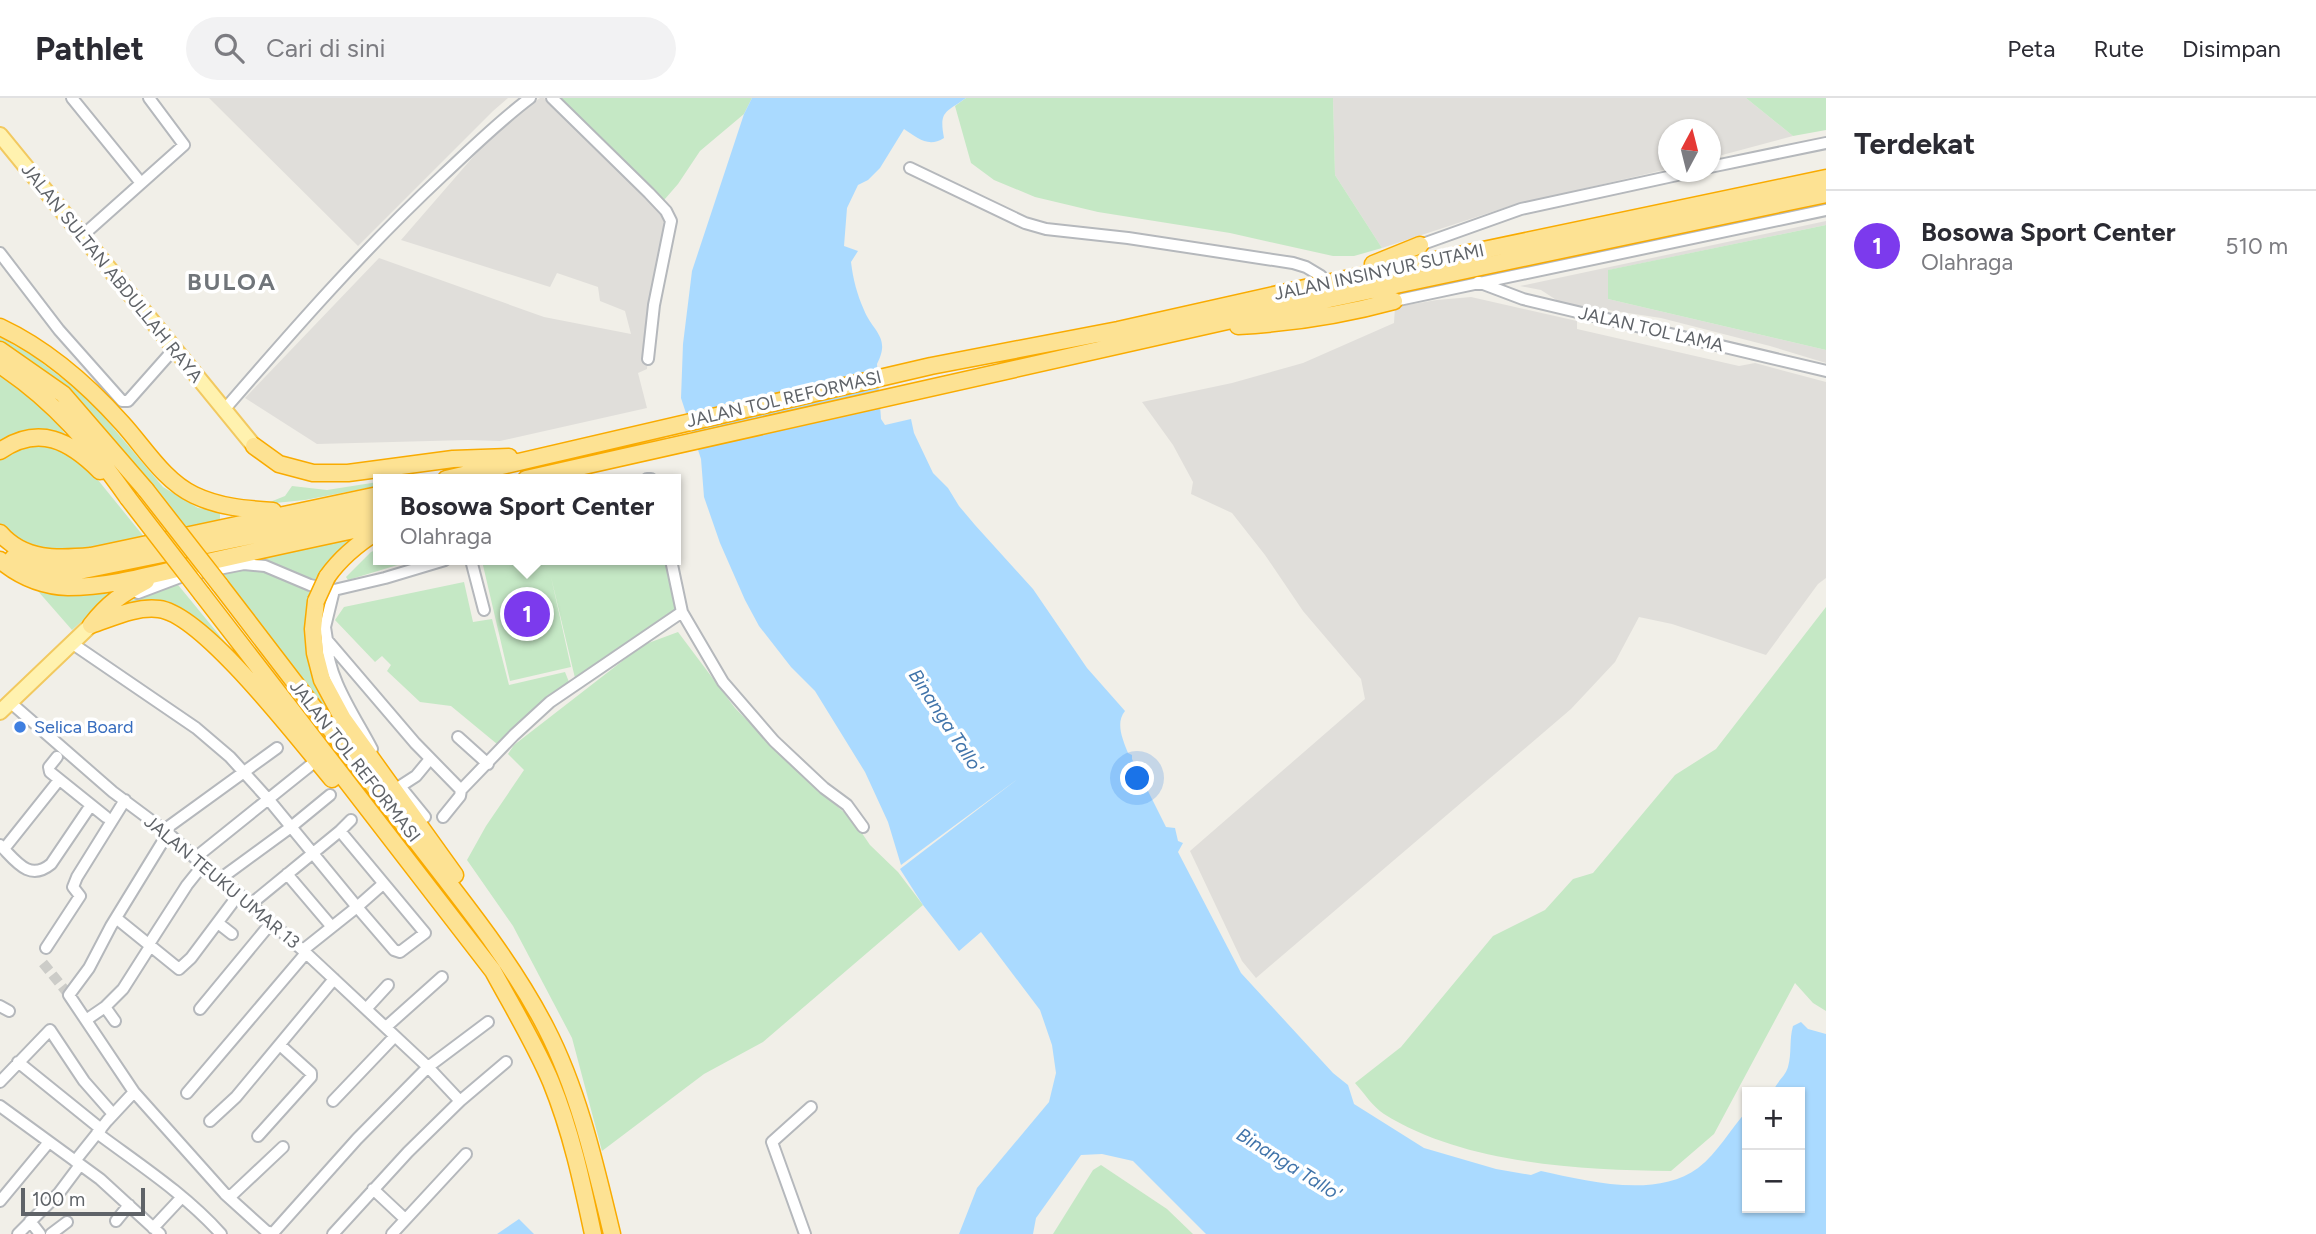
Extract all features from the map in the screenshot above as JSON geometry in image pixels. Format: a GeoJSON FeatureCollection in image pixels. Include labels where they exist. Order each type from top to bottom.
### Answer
{"type":"FeatureCollection","features":[{"type":"Feature","properties":{"kind":"highway","name":"JALAN INSINYUR SUTAMI"},"geometry":{"type":"LineString","coordinates":[[931,366],[1118,330],[1330,282],[1826,178]]}},
{"type":"Feature","properties":{"kind":"highway","name":"JALAN INSINYUR SUTAMI"},"geometry":{"type":"LineString","coordinates":[[938,387],[1189,330],[1826,194]]}},
{"type":"Feature","properties":{"kind":"highway"},"geometry":{"type":"LineString","coordinates":[[1330,282],[1420,245]]}},
{"type":"Feature","properties":{"kind":"highway"},"geometry":{"type":"LineString","coordinates":[[1189,330],[1278,324],[1362,310],[1394,301]]}},
{"type":"Feature","properties":{"kind":"highway"},"geometry":{"type":"LineString","coordinates":[[0,327],[49,355],[78,379],[177,485],[193,495],[219,505],[296,512]]}},
{"type":"Feature","properties":{"kind":"highway","name":"JALAN TOL REFORMASI"},"geometry":{"type":"LineString","coordinates":[[0,350],[63,394],[146,490],[517,976],[546,1028],[568,1076],[597,1171],[612,1234]]}},
{"type":"Feature","properties":{"kind":"highway","name":"JALAN TOL REFORMASI"},"geometry":{"type":"LineString","coordinates":[[0,365],[28,384],[70,423],[104,463],[493,971],[551,1083],[572,1142],[593,1234]]}},
{"type":"Feature","properties":{"kind":"highway","name":"JALAN TOL REFORMASI"},"geometry":{"type":"LineString","coordinates":[[556,452],[931,366]]}},
{"type":"Feature","properties":{"kind":"highway","name":"JALAN TOL REFORMASI"},"geometry":{"type":"LineString","coordinates":[[593,465],[938,387]]}},
{"type":"Feature","properties":{"kind":"highway"},"geometry":{"type":"LineString","coordinates":[[0,452],[24,439],[48,438],[67,444],[87,458],[127,496]]}},
{"type":"Feature","properties":{"kind":"highway"},"geometry":{"type":"LineString","coordinates":[[254,446],[278,464],[313,473],[348,473],[453,459],[504,458],[556,452]]}},
{"type":"Feature","properties":{"kind":"highway"},"geometry":{"type":"LineString","coordinates":[[466,474],[556,452]]}},
{"type":"Feature","properties":{"kind":"highway"},"geometry":{"type":"LineString","coordinates":[[550,474],[593,465]]}},
{"type":"Feature","properties":{"kind":"highway"},"geometry":{"type":"LineString","coordinates":[[569,474],[593,465]]}},
{"type":"Feature","properties":{"kind":"highway"},"geometry":{"type":"LineString","coordinates":[[0,533],[20,550],[40,557],[59,559],[91,556],[373,496]]}},
{"type":"Feature","properties":{"kind":"highway"},"geometry":{"type":"LineString","coordinates":[[0,548],[37,569],[79,571],[373,511]]}},
{"type":"Feature","properties":{"kind":"highway"},"geometry":{"type":"LineString","coordinates":[[0,560],[12,570],[37,582],[66,587],[90,586],[373,526]]}},
{"type":"Feature","properties":{"kind":"highway"},"geometry":{"type":"LineString","coordinates":[[373,534],[339,561],[330,584],[316,601],[313,629],[315,653],[322,680],[343,719],[480,909],[517,976]]}},
{"type":"Feature","properties":{"kind":"highway"},"geometry":{"type":"LineString","coordinates":[[91,625],[106,606],[123,593],[148,580],[191,566]]}},
{"type":"Feature","properties":{"kind":"highway"},"geometry":{"type":"LineString","coordinates":[[91,625],[152,608],[173,612],[199,630],[279,715],[493,971]]}},
{"type":"Feature","properties":{"kind":"main road","name":"JALAN SULTAN ABDULLAH RAYA"},"geometry":{"type":"LineString","coordinates":[[1,139],[254,446]]}},
{"type":"Feature","properties":{"kind":"main road"},"geometry":{"type":"LineString","coordinates":[[5,707],[91,625]]}},
{"type":"Feature","properties":{"kind":"street"},"geometry":{"type":"LineString","coordinates":[[72,98],[141,183]]}},
{"type":"Feature","properties":{"kind":"street"},"geometry":{"type":"LineString","coordinates":[[82,236],[184,145],[149,98]]}},
{"type":"Feature","properties":{"kind":"street"},"geometry":{"type":"LineString","coordinates":[[225,410],[311,309],[400,216],[497,122],[530,98]]}},
{"type":"Feature","properties":{"kind":"street"},"geometry":{"type":"LineString","coordinates":[[552,98],[649,193],[671,220],[654,305],[648,359]]}},
{"type":"Feature","properties":{"kind":"street"},"geometry":{"type":"LineString","coordinates":[[1721,165],[1826,143]]}},
{"type":"Feature","properties":{"kind":"street"},"geometry":{"type":"LineString","coordinates":[[910,168],[1034,226],[1059,232],[1082,232],[1293,263],[1330,282]]}},
{"type":"Feature","properties":{"kind":"street"},"geometry":{"type":"LineString","coordinates":[[1420,245],[1521,209],[1658,179]]}},
{"type":"Feature","properties":{"kind":"street"},"geometry":{"type":"LineString","coordinates":[[1394,301],[1826,210]]}},
{"type":"Feature","properties":{"kind":"street"},"geometry":{"type":"LineString","coordinates":[[0,253],[59,330],[122,401],[128,401],[174,348]]}},
{"type":"Feature","properties":{"kind":"street","name":"JALAN TOL LAMA"},"geometry":{"type":"LineString","coordinates":[[1478,282],[1523,299],[1826,371]]}},
{"type":"Feature","properties":{"kind":"street"},"geometry":{"type":"LineString","coordinates":[[91,625],[139,593],[163,582],[244,564],[265,566],[310,585],[386,578],[428,565]]}},
{"type":"Feature","properties":{"kind":"street"},"geometry":{"type":"LineString","coordinates":[[472,565],[484,610]]}},
{"type":"Feature","properties":{"kind":"street"},"geometry":{"type":"LineString","coordinates":[[672,565],[682,612],[705,654],[733,694],[774,741],[824,788],[847,805],[863,827]]}},
{"type":"Feature","properties":{"kind":"street"},"geometry":{"type":"LineString","coordinates":[[330,584],[325,627],[330,663],[340,689],[373,751],[425,817]]}},
{"type":"Feature","properties":{"kind":"street"},"geometry":{"type":"LineString","coordinates":[[443,817],[460,796],[461,790],[550,702],[682,612]]}},
{"type":"Feature","properties":{"kind":"street"},"geometry":{"type":"LineString","coordinates":[[327,640],[430,759],[461,790]]}},
{"type":"Feature","properties":{"kind":"street"},"geometry":{"type":"LineString","coordinates":[[73,643],[195,728],[245,772],[398,953],[425,933],[340,831]]}},
{"type":"Feature","properties":{"kind":"street","name":"JALAN TEUKU UMAR 13"},"geometry":{"type":"LineString","coordinates":[[5,707],[166,831],[251,904],[386,1027],[460,1101]]}},
{"type":"Feature","properties":{"kind":"street"},"geometry":{"type":"LineString","coordinates":[[458,737],[488,764]]}},
{"type":"Feature","properties":{"kind":"street"},"geometry":{"type":"LineString","coordinates":[[277,748],[166,831],[89,968],[69,996],[134,1092],[225,1194],[272,1233],[357,1139],[428,1067],[488,1022]]}},
{"type":"Feature","properties":{"kind":"street"},"geometry":{"type":"LineString","coordinates":[[57,757],[49,769],[106,817]]}},
{"type":"Feature","properties":{"kind":"street"},"geometry":{"type":"LineString","coordinates":[[399,787],[416,776],[430,759]]}},
{"type":"Feature","properties":{"kind":"street"},"geometry":{"type":"LineString","coordinates":[[86,1020],[106,1007],[122,989],[199,862],[312,764]]}},
{"type":"Feature","properties":{"kind":"street"},"geometry":{"type":"LineString","coordinates":[[59,780],[2,847],[29,872],[47,868],[91,805]]}},
{"type":"Feature","properties":{"kind":"street"},"geometry":{"type":"LineString","coordinates":[[220,879],[330,795]]}},
{"type":"Feature","properties":{"kind":"street"},"geometry":{"type":"LineString","coordinates":[[46,948],[80,896],[73,887],[77,877],[125,800]]}},
{"type":"Feature","properties":{"kind":"street"},"geometry":{"type":"LineString","coordinates":[[251,904],[351,820]]}},
{"type":"Feature","properties":{"kind":"street"},"geometry":{"type":"LineString","coordinates":[[286,874],[331,928]]}},
{"type":"Feature","properties":{"kind":"street"},"geometry":{"type":"LineString","coordinates":[[187,1093],[304,951],[383,884]]}},
{"type":"Feature","properties":{"kind":"street"},"geometry":{"type":"LineString","coordinates":[[117,918],[175,968],[181,969],[239,894]]}},
{"type":"Feature","properties":{"kind":"street"},"geometry":{"type":"LineString","coordinates":[[218,923],[232,934]]}},
{"type":"Feature","properties":{"kind":"street"},"geometry":{"type":"LineString","coordinates":[[200,1009],[271,923]]}},
{"type":"Feature","properties":{"kind":"street"},"geometry":{"type":"LineString","coordinates":[[386,1027],[442,977]]}},
{"type":"Feature","properties":{"kind":"street"},"geometry":{"type":"LineString","coordinates":[[210,1121],[236,1097],[334,979]]}},
{"type":"Feature","properties":{"kind":"street"},"geometry":{"type":"LineString","coordinates":[[366,1009],[388,985]]}},
{"type":"Feature","properties":{"kind":"street"},"geometry":{"type":"LineString","coordinates":[[106,1007],[115,1021]]}},
{"type":"Feature","properties":{"kind":"street"},"geometry":{"type":"LineString","coordinates":[[0,1082],[51,1030],[79,1074],[113,1114]]}},
{"type":"Feature","properties":{"kind":"street"},"geometry":{"type":"LineString","coordinates":[[333,1101],[395,1036]]}},
{"type":"Feature","properties":{"kind":"street"},"geometry":{"type":"LineString","coordinates":[[258,1136],[311,1077],[311,1073],[280,1045]]}},
{"type":"Feature","properties":{"kind":"street"},"geometry":{"type":"LineString","coordinates":[[18,1062],[203,1214],[220,1234]]}},
{"type":"Feature","properties":{"kind":"street"},"geometry":{"type":"LineString","coordinates":[[333,1234],[373,1189],[460,1101],[506,1062]]}},
{"type":"Feature","properties":{"kind":"street"},"geometry":{"type":"LineString","coordinates":[[18,1234],[59,1193],[99,1131],[134,1092]]}},
{"type":"Feature","properties":{"kind":"street"},"geometry":{"type":"LineString","coordinates":[[0,1106],[100,1179],[157,1231],[182,1197]]}},
{"type":"Feature","properties":{"kind":"street"},"geometry":{"type":"LineString","coordinates":[[805,1234],[772,1142],[811,1107]]}},
{"type":"Feature","properties":{"kind":"street"},"geometry":{"type":"LineString","coordinates":[[0,1201],[49,1142]]}},
{"type":"Feature","properties":{"kind":"street"},"geometry":{"type":"LineString","coordinates":[[225,1194],[232,1195],[283,1147]]}},
{"type":"Feature","properties":{"kind":"street"},"geometry":{"type":"LineString","coordinates":[[391,1234],[466,1154]]}},
{"type":"Feature","properties":{"kind":"street"},"geometry":{"type":"LineString","coordinates":[[373,1189],[405,1219]]}},
{"type":"Feature","properties":{"kind":"street"},"geometry":{"type":"LineString","coordinates":[[116,1221],[129,1205]]}},
{"type":"Feature","properties":{"kind":"street"},"geometry":{"type":"LineString","coordinates":[[30,1221],[40,1234]]}},
{"type":"Feature","properties":{"kind":"street"},"geometry":{"type":"LineString","coordinates":[[51,1234],[66,1222]]}},
{"type":"Feature","properties":{"kind":"shaded area"},"geometry":{"type":"Polygon","coordinates":[[[209,98],[508,98],[358,246],[209,98]]]}},
{"type":"Feature","properties":{"kind":"shaded area"},"geometry":{"type":"Polygon","coordinates":[[[540,98],[544,98],[663,212],[667,221],[650,317],[647,369],[638,373],[647,408],[500,441],[317,444],[245,398],[379,258],[544,317],[631,334],[625,311],[600,301],[598,287],[557,273],[550,287],[401,240],[499,127],[540,98]]]}},
{"type":"Feature","properties":{"kind":"shaded area"},"geometry":{"type":"Polygon","coordinates":[[[1333,98],[1746,98],[1793,136],[1721,155],[1721,119],[1658,119],[1658,171],[1513,205],[1382,248],[1335,175],[1333,98]]]}},
{"type":"Feature","properties":{"kind":"shaded area"},"geometry":{"type":"Polygon","coordinates":[[[1826,221],[1826,225],[1609,270],[1608,299],[1826,350],[1826,363],[1661,318],[1561,303],[1541,290],[1520,286],[1826,221]]]}},
{"type":"Feature","properties":{"kind":"shaded area"},"geometry":{"type":"Polygon","coordinates":[[[1471,297],[1577,321],[1577,329],[1739,366],[1755,363],[1826,382],[1826,578],[1818,584],[1766,655],[1672,624],[1639,617],[1615,662],[1571,709],[1256,978],[1242,961],[1190,851],[1365,699],[1361,679],[1303,611],[1232,513],[1191,494],[1193,482],[1173,445],[1142,402],[1232,383],[1303,363],[1394,323],[1395,307],[1471,297]]]}},
{"type":"Feature","properties":{"kind":"green space"},"geometry":{"type":"Polygon","coordinates":[[[547,98],[752,98],[744,114],[700,151],[678,184],[658,207],[547,98]]]}},
{"type":"Feature","properties":{"kind":"green space"},"geometry":{"type":"Polygon","coordinates":[[[966,98],[1333,98],[1335,175],[1382,248],[1354,256],[1333,256],[1230,233],[1098,212],[1035,197],[994,180],[971,163],[955,106],[966,98]]]}},
{"type":"Feature","properties":{"kind":"green space"},"geometry":{"type":"Polygon","coordinates":[[[1746,98],[1826,98],[1826,130],[1793,136],[1746,98]]]}},
{"type":"Feature","properties":{"kind":"green space"},"geometry":{"type":"Polygon","coordinates":[[[1826,225],[1826,350],[1608,299],[1608,270],[1826,225]]]}},
{"type":"Feature","properties":{"kind":"green space"},"geometry":{"type":"Polygon","coordinates":[[[0,337],[33,356],[88,398],[163,487],[198,508],[220,511],[220,522],[185,531],[144,481],[0,344],[0,337]]]}},
{"type":"Feature","properties":{"kind":"green space"},"geometry":{"type":"Polygon","coordinates":[[[0,373],[51,415],[69,439],[26,431],[0,442],[0,373]]]}},
{"type":"Feature","properties":{"kind":"green space"},"geometry":{"type":"Polygon","coordinates":[[[43,440],[85,464],[145,538],[61,556],[22,547],[0,527],[0,456],[43,440]]]}},
{"type":"Feature","properties":{"kind":"green space"},"geometry":{"type":"Polygon","coordinates":[[[373,483],[373,487],[305,500],[265,504],[285,496],[292,486],[327,490],[373,483]]]}},
{"type":"Feature","properties":{"kind":"green space"},"geometry":{"type":"Polygon","coordinates":[[[362,535],[330,561],[315,580],[307,606],[305,636],[309,666],[318,692],[368,769],[214,562],[362,535]]]}},
{"type":"Feature","properties":{"kind":"green space"},"geometry":{"type":"Polygon","coordinates":[[[373,551],[373,565],[398,565],[348,580],[346,577],[373,551]]]}},
{"type":"Feature","properties":{"kind":"green space"},"geometry":{"type":"Polygon","coordinates":[[[483,565],[666,565],[676,610],[575,678],[551,577],[571,667],[510,681],[483,565]]]}},
{"type":"Feature","properties":{"kind":"green space"},"geometry":{"type":"Polygon","coordinates":[[[174,580],[294,726],[182,612],[127,609],[124,604],[174,580]]]}},
{"type":"Feature","properties":{"kind":"green space"},"geometry":{"type":"Polygon","coordinates":[[[464,582],[473,622],[492,619],[509,685],[565,672],[569,682],[497,744],[451,706],[420,702],[387,671],[391,665],[382,656],[375,662],[335,620],[344,607],[464,582]]]}},
{"type":"Feature","properties":{"kind":"green space"},"geometry":{"type":"Polygon","coordinates":[[[118,589],[72,630],[37,590],[75,594],[118,589]]]}},
{"type":"Feature","properties":{"kind":"green space"},"geometry":{"type":"Polygon","coordinates":[[[1826,607],[1826,1011],[1813,1003],[1795,983],[1714,1134],[1671,1171],[1561,1166],[1486,1154],[1450,1144],[1416,1131],[1384,1114],[1372,1104],[1355,1083],[1401,1047],[1493,936],[1545,910],[1573,879],[1593,873],[1675,775],[1716,749],[1826,607]]]}},
{"type":"Feature","properties":{"kind":"green space"},"geometry":{"type":"Polygon","coordinates":[[[678,632],[735,708],[803,777],[853,820],[870,845],[898,872],[923,905],[763,1042],[704,1074],[602,1151],[572,1038],[513,926],[467,860],[486,826],[524,770],[508,754],[514,745],[643,645],[678,632]]]}},
{"type":"Feature","properties":{"kind":"green space"},"geometry":{"type":"Polygon","coordinates":[[[1101,1165],[1167,1209],[1193,1234],[1053,1234],[1093,1170],[1101,1165]]]}},
{"type":"Feature","properties":{"kind":"water","name":"Binanga Tallo'"},"geometry":{"type":"Polygon","coordinates":[[[752,98],[966,98],[948,110],[943,117],[944,138],[938,141],[928,142],[904,129],[880,168],[868,180],[858,185],[847,208],[844,246],[858,251],[851,262],[856,286],[882,347],[877,364],[881,419],[885,425],[911,419],[914,433],[933,473],[948,488],[975,525],[1033,589],[1087,668],[1125,711],[1120,726],[1128,753],[1132,755],[1166,827],[1175,828],[1178,841],[1183,843],[1178,852],[1241,973],[1333,1073],[1348,1085],[1354,1104],[1424,1148],[1496,1169],[1531,1175],[1541,1171],[1621,1185],[1662,1183],[1698,1168],[1742,1117],[1742,1213],[1805,1213],[1805,1087],[1775,1087],[1788,1067],[1793,1026],[1801,1022],[1808,1029],[1826,1034],[1826,1234],[1206,1234],[1133,1161],[1102,1154],[1081,1155],[1036,1218],[1033,1234],[959,1234],[977,1188],[1049,1102],[1056,1073],[1052,1045],[1040,1010],[981,932],[959,951],[923,905],[900,869],[1019,778],[901,865],[888,822],[865,772],[815,691],[791,667],[759,626],[720,543],[704,497],[701,459],[681,398],[683,344],[692,271],[744,114],[752,98]]]}},
{"type":"Feature","properties":{"kind":"water"},"geometry":{"type":"Polygon","coordinates":[[[519,1219],[534,1234],[497,1234],[519,1219]]]}},
{"type":"Feature","properties":{"kind":"tunnel"},"geometry":{"type":"LineString","coordinates":[[43,963],[69,995]]}},
{"type":"Feature","properties":{"kind":"place","name":"Bosowa Sport Center"},"geometry":{"type":"Point","coordinates":[527,614]}},
{"type":"Feature","properties":{"kind":"place","name":"Selica Board"},"geometry":{"type":"Point","coordinates":[20,727]}},
{"type":"Feature","properties":{"kind":"district","name":"BULOA"},"geometry":{"type":"Point","coordinates":[232,281]}}]}
